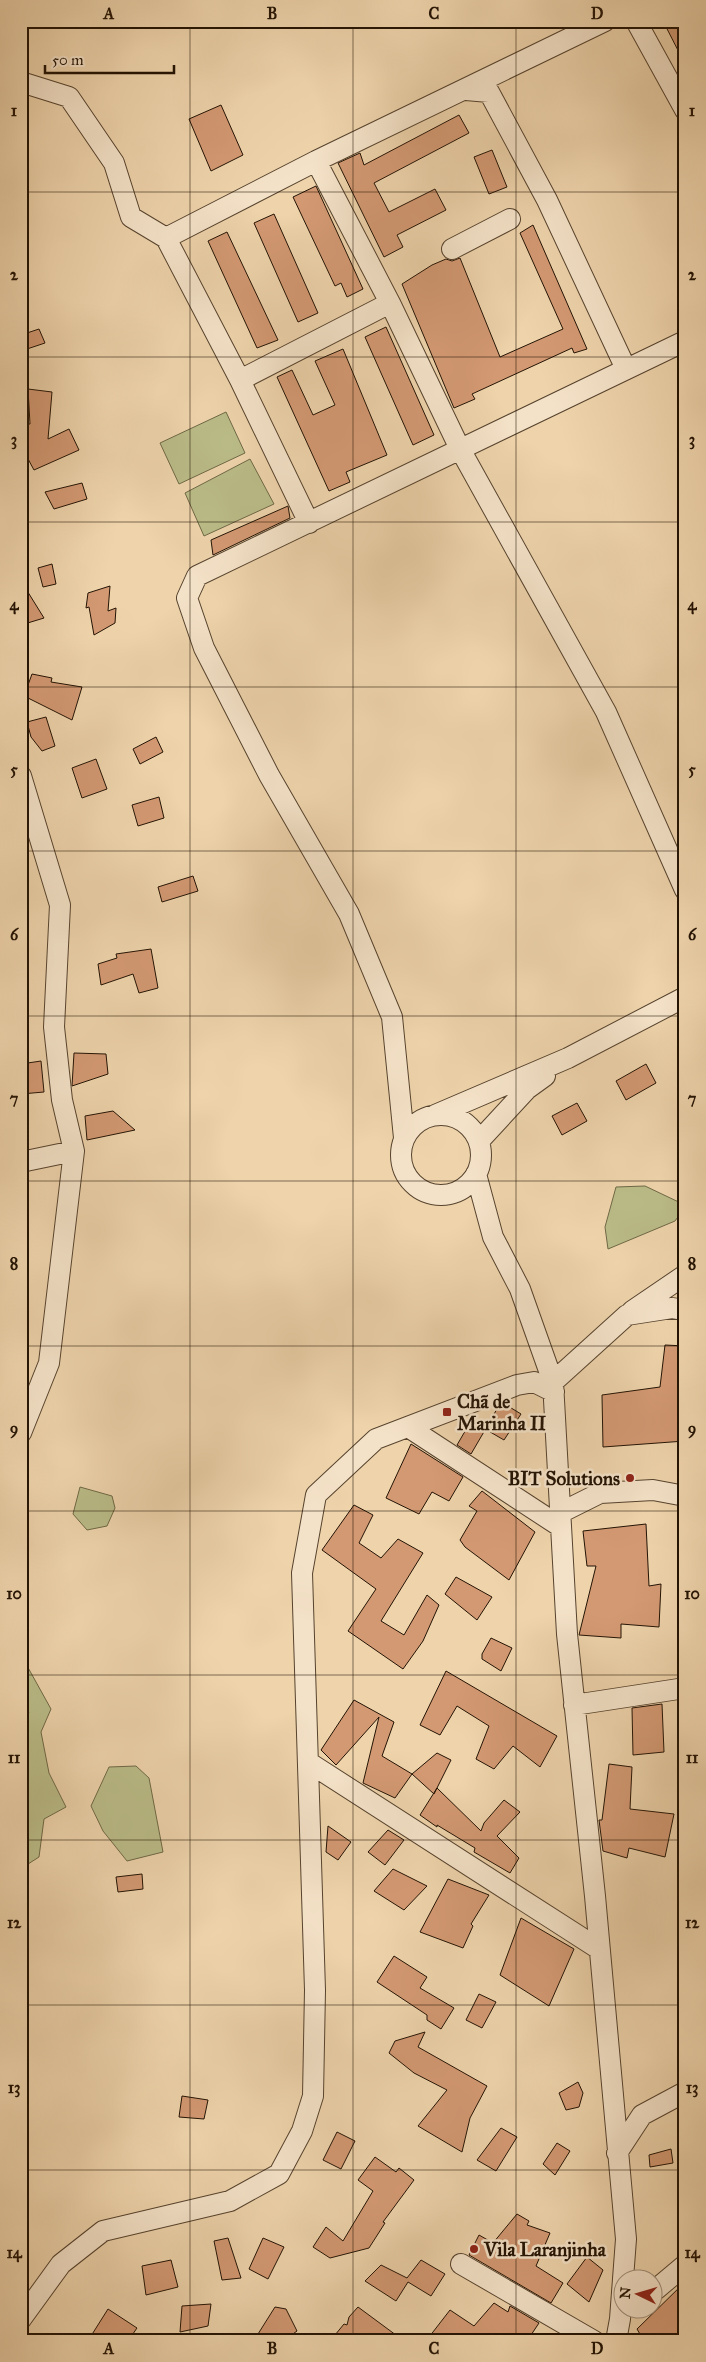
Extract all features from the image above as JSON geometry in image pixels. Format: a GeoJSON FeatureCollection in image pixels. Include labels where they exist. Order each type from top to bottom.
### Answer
{"type":"FeatureCollection","features":[{"type":"Feature","properties":{"kind":"street"},"geometry":{"type":"LineString","coordinates":[[166,238],[316,161],[606,21]]}},
{"type":"Feature","properties":{"kind":"street"},"geometry":{"type":"LineString","coordinates":[[636,21],[685,110]]}},
{"type":"Feature","properties":{"kind":"street"},"geometry":{"type":"LineString","coordinates":[[21,82],[69,97],[114,163],[131,217],[166,238],[240,380],[309,523]]}},
{"type":"Feature","properties":{"kind":"street"},"geometry":{"type":"LineString","coordinates":[[466,90],[488,92],[547,200],[626,369]]}},
{"type":"Feature","properties":{"kind":"street"},"geometry":{"type":"LineString","coordinates":[[316,161],[390,303],[460,448],[606,712],[685,890]]}},
{"type":"Feature","properties":{"kind":"street"},"geometry":{"type":"LineString","coordinates":[[452,249],[510,219]]}},
{"type":"Feature","properties":{"kind":"street"},"geometry":{"type":"LineString","coordinates":[[240,380],[390,303]]}},
{"type":"Feature","properties":{"kind":"street"},"geometry":{"type":"LineString","coordinates":[[435,1115],[449,1115],[462,1120],[472,1129],[478,1141],[480,1164],[476,1174],[466,1186],[453,1194],[438,1196],[423,1192],[410,1182],[403,1169],[400,1153],[404,1138],[392,1016],[349,914],[269,775],[204,648],[188,598],[197,576],[685,341]]}},
{"type":"Feature","properties":{"kind":"street"},"geometry":{"type":"LineString","coordinates":[[21,776],[26,812],[60,905],[54,1027],[62,1100],[74,1151],[49,1363],[21,1432]]}},
{"type":"Feature","properties":{"kind":"street"},"geometry":{"type":"LineString","coordinates":[[404,1138],[412,1127],[422,1119],[568,1058],[685,997]]}},
{"type":"Feature","properties":{"kind":"street"},"geometry":{"type":"LineString","coordinates":[[478,1141],[528,1089],[568,1058]]}},
{"type":"Feature","properties":{"kind":"street"},"geometry":{"type":"LineString","coordinates":[[21,1162],[74,1151]]}},
{"type":"Feature","properties":{"kind":"street"},"geometry":{"type":"LineString","coordinates":[[476,1174],[493,1237],[520,1289],[544,1354],[553,1387],[567,1634],[626,2239],[626,2270]]}},
{"type":"Feature","properties":{"kind":"street"},"geometry":{"type":"LineString","coordinates":[[553,1387],[627,1315],[685,1275]]}},
{"type":"Feature","properties":{"kind":"street"},"geometry":{"type":"LineString","coordinates":[[627,1315],[672,1308],[685,1310]]}},
{"type":"Feature","properties":{"kind":"street"},"geometry":{"type":"LineString","coordinates":[[518,1385],[544,1354]]}},
{"type":"Feature","properties":{"kind":"street"},"geometry":{"type":"LineString","coordinates":[[21,2319],[61,2264],[103,2231],[230,2201],[279,2174],[302,2130],[313,2096],[315,1990],[302,1573],[316,1495],[376,1439],[518,1385],[534,1382],[553,1387]]}},
{"type":"Feature","properties":{"kind":"street"},"geometry":{"type":"LineString","coordinates":[[408,1426],[560,1520]]}},
{"type":"Feature","properties":{"kind":"street"},"geometry":{"type":"LineString","coordinates":[[560,1520],[600,1493],[652,1490],[685,1496]]}},
{"type":"Feature","properties":{"kind":"street"},"geometry":{"type":"LineString","coordinates":[[574,1705],[685,1688]]}},
{"type":"Feature","properties":{"kind":"street"},"geometry":{"type":"LineString","coordinates":[[308,1762],[599,1949]]}},
{"type":"Feature","properties":{"kind":"street"},"geometry":{"type":"LineString","coordinates":[[617,2153],[642,2115],[685,2092]]}},
{"type":"Feature","properties":{"kind":"street"},"geometry":{"type":"LineString","coordinates":[[461,2264],[594,2341]]}},
{"type":"Feature","properties":{"kind":"street"},"geometry":{"type":"LineString","coordinates":[[664,2283],[685,2265]]}},
{"type":"Feature","properties":{"kind":"street"},"geometry":{"type":"LineString","coordinates":[[616,2341],[624,2320]]}},
{"type":"Feature","properties":{"kind":"green space"},"geometry":{"type":"Polygon","coordinates":[[[226,412],[245,453],[179,484],[160,443],[226,412]]]}},
{"type":"Feature","properties":{"kind":"green space"},"geometry":{"type":"Polygon","coordinates":[[[250,459],[274,504],[204,536],[185,493],[250,459]]]}},
{"type":"Feature","properties":{"kind":"green space"},"geometry":{"type":"Polygon","coordinates":[[[645,1186],[685,1205],[685,1207],[675,1221],[608,1249],[605,1227],[616,1187],[645,1186]]]}},
{"type":"Feature","properties":{"kind":"green space"},"geometry":{"type":"Polygon","coordinates":[[[80,1487],[112,1496],[115,1508],[107,1526],[87,1530],[73,1514],[80,1487]]]}},
{"type":"Feature","properties":{"kind":"green space"},"geometry":{"type":"Polygon","coordinates":[[[21,1655],[51,1709],[41,1732],[49,1773],[66,1807],[44,1819],[39,1857],[25,1866],[21,1843],[21,1721],[29,1713],[21,1699],[21,1655]]]}},
{"type":"Feature","properties":{"kind":"green space"},"geometry":{"type":"Polygon","coordinates":[[[136,1766],[149,1778],[163,1852],[127,1861],[103,1831],[91,1806],[109,1767],[136,1766]]]}},
{"type":"Feature","properties":{"kind":"building"},"geometry":{"type":"Polygon","coordinates":[[[663,21],[685,21],[685,64],[663,21]]]}},
{"type":"Feature","properties":{"kind":"building"},"geometry":{"type":"Polygon","coordinates":[[[221,105],[243,155],[211,171],[189,119],[221,105]]]}},
{"type":"Feature","properties":{"kind":"building"},"geometry":{"type":"Polygon","coordinates":[[[459,115],[469,133],[374,183],[389,212],[435,189],[446,210],[397,235],[403,247],[384,257],[338,163],[360,153],[364,165],[459,115]]]}},
{"type":"Feature","properties":{"kind":"building"},"geometry":{"type":"Polygon","coordinates":[[[492,150],[507,187],[489,194],[474,157],[492,150]]]}},
{"type":"Feature","properties":{"kind":"building"},"geometry":{"type":"Polygon","coordinates":[[[316,186],[363,289],[347,297],[341,283],[335,286],[293,197],[316,186]]]}},
{"type":"Feature","properties":{"kind":"building"},"geometry":{"type":"Polygon","coordinates":[[[274,214],[318,313],[298,322],[254,223],[274,214]]]}},
{"type":"Feature","properties":{"kind":"building"},"geometry":{"type":"Polygon","coordinates":[[[533,225],[587,349],[574,353],[572,348],[472,394],[475,399],[454,408],[402,284],[432,265],[446,259],[452,261],[460,258],[500,357],[563,329],[520,233],[533,225]]]}},
{"type":"Feature","properties":{"kind":"building"},"geometry":{"type":"Polygon","coordinates":[[[227,232],[278,340],[257,348],[208,241],[227,232]]]}},
{"type":"Feature","properties":{"kind":"building"},"geometry":{"type":"Polygon","coordinates":[[[386,327],[434,435],[413,445],[365,337],[386,327]]]}},
{"type":"Feature","properties":{"kind":"building"},"geometry":{"type":"Polygon","coordinates":[[[39,329],[45,343],[21,351],[21,335],[39,329]]]}},
{"type":"Feature","properties":{"kind":"building"},"geometry":{"type":"Polygon","coordinates":[[[343,349],[387,455],[346,472],[350,482],[329,491],[277,377],[292,370],[313,415],[335,405],[315,361],[343,349]]]}},
{"type":"Feature","properties":{"kind":"building"},"geometry":{"type":"Polygon","coordinates":[[[28,389],[52,392],[48,439],[69,429],[79,450],[34,470],[21,446],[21,424],[30,424],[28,389]]]}},
{"type":"Feature","properties":{"kind":"building"},"geometry":{"type":"Polygon","coordinates":[[[82,483],[87,499],[54,509],[45,492],[82,483]]]}},
{"type":"Feature","properties":{"kind":"building"},"geometry":{"type":"Polygon","coordinates":[[[288,506],[290,518],[213,555],[211,540],[288,506]]]}},
{"type":"Feature","properties":{"kind":"building"},"geometry":{"type":"Polygon","coordinates":[[[52,564],[56,584],[43,587],[38,568],[52,564]]]}},
{"type":"Feature","properties":{"kind":"building"},"geometry":{"type":"Polygon","coordinates":[[[21,581],[44,618],[21,625],[21,581]]]}},
{"type":"Feature","properties":{"kind":"building"},"geometry":{"type":"Polygon","coordinates":[[[110,586],[108,611],[116,608],[115,623],[94,635],[89,607],[86,608],[88,593],[110,586]]]}},
{"type":"Feature","properties":{"kind":"building"},"geometry":{"type":"Polygon","coordinates":[[[32,674],[52,678],[51,682],[82,687],[72,720],[24,696],[32,674]]]}},
{"type":"Feature","properties":{"kind":"building"},"geometry":{"type":"Polygon","coordinates":[[[46,717],[55,746],[42,751],[31,737],[27,722],[46,717]]]}},
{"type":"Feature","properties":{"kind":"building"},"geometry":{"type":"Polygon","coordinates":[[[156,737],[163,752],[140,764],[133,749],[156,737]]]}},
{"type":"Feature","properties":{"kind":"building"},"geometry":{"type":"Polygon","coordinates":[[[96,759],[107,789],[82,798],[72,768],[96,759]]]}},
{"type":"Feature","properties":{"kind":"building"},"geometry":{"type":"Polygon","coordinates":[[[159,797],[164,818],[138,826],[132,805],[159,797]]]}},
{"type":"Feature","properties":{"kind":"building"},"geometry":{"type":"Polygon","coordinates":[[[193,876],[198,891],[162,902],[158,887],[193,876]]]}},
{"type":"Feature","properties":{"kind":"building"},"geometry":{"type":"Polygon","coordinates":[[[151,949],[158,988],[139,993],[133,974],[101,985],[98,964],[117,958],[116,954],[151,949]]]}},
{"type":"Feature","properties":{"kind":"building"},"geometry":{"type":"Polygon","coordinates":[[[74,1053],[106,1054],[108,1074],[72,1086],[74,1053]]]}},
{"type":"Feature","properties":{"kind":"building"},"geometry":{"type":"Polygon","coordinates":[[[41,1061],[44,1092],[21,1094],[21,1064],[41,1061]]]}},
{"type":"Feature","properties":{"kind":"building"},"geometry":{"type":"Polygon","coordinates":[[[646,1064],[656,1083],[626,1100],[616,1081],[646,1064]]]}},
{"type":"Feature","properties":{"kind":"building"},"geometry":{"type":"Polygon","coordinates":[[[577,1103],[587,1121],[562,1135],[552,1116],[577,1103]]]}},
{"type":"Feature","properties":{"kind":"building"},"geometry":{"type":"Polygon","coordinates":[[[113,1111],[135,1130],[87,1140],[85,1116],[113,1111]]]}},
{"type":"Feature","properties":{"kind":"building"},"geometry":{"type":"Polygon","coordinates":[[[665,1345],[685,1346],[685,1441],[603,1447],[602,1395],[660,1387],[665,1345]]]}},
{"type":"Feature","properties":{"kind":"building"},"geometry":{"type":"Polygon","coordinates":[[[503,1403],[521,1414],[504,1440],[485,1429],[500,1404],[503,1403]]]}},
{"type":"Feature","properties":{"kind":"building"},"geometry":{"type":"Polygon","coordinates":[[[471,1421],[485,1430],[471,1454],[457,1445],[471,1421]]]}},
{"type":"Feature","properties":{"kind":"building"},"geometry":{"type":"Polygon","coordinates":[[[411,1444],[463,1477],[449,1501],[432,1492],[419,1514],[386,1498],[411,1444]]]}},
{"type":"Feature","properties":{"kind":"building"},"geometry":{"type":"Polygon","coordinates":[[[482,1491],[535,1532],[509,1580],[465,1547],[460,1540],[477,1511],[469,1506],[482,1491]]]}},
{"type":"Feature","properties":{"kind":"building"},"geometry":{"type":"Polygon","coordinates":[[[354,1505],[373,1515],[359,1543],[381,1558],[398,1539],[423,1553],[381,1621],[404,1635],[427,1595],[439,1605],[423,1641],[403,1669],[348,1631],[376,1589],[322,1550],[354,1505]]]}},
{"type":"Feature","properties":{"kind":"building"},"geometry":{"type":"Polygon","coordinates":[[[646,1524],[649,1586],[661,1584],[659,1627],[621,1624],[621,1638],[579,1635],[596,1566],[587,1566],[583,1531],[646,1524]]]}},
{"type":"Feature","properties":{"kind":"building"},"geometry":{"type":"Polygon","coordinates":[[[456,1577],[492,1597],[477,1620],[445,1594],[456,1577]]]}},
{"type":"Feature","properties":{"kind":"building"},"geometry":{"type":"Polygon","coordinates":[[[491,1638],[512,1648],[501,1671],[482,1659],[482,1654],[491,1638]]]}},
{"type":"Feature","properties":{"kind":"building"},"geometry":{"type":"Polygon","coordinates":[[[446,1671],[557,1736],[540,1767],[513,1746],[494,1769],[476,1759],[489,1726],[457,1706],[440,1735],[420,1725],[446,1671]]]}},
{"type":"Feature","properties":{"kind":"building"},"geometry":{"type":"Polygon","coordinates":[[[354,1700],[394,1722],[382,1756],[412,1774],[395,1798],[363,1783],[379,1717],[336,1765],[321,1750],[354,1700]]]}},
{"type":"Feature","properties":{"kind":"building"},"geometry":{"type":"Polygon","coordinates":[[[662,1704],[664,1752],[633,1755],[632,1708],[662,1704]]]}},
{"type":"Feature","properties":{"kind":"building"},"geometry":{"type":"Polygon","coordinates":[[[437,1753],[451,1760],[434,1794],[412,1774],[437,1753]]]}},
{"type":"Feature","properties":{"kind":"building"},"geometry":{"type":"Polygon","coordinates":[[[609,1764],[632,1767],[630,1809],[674,1814],[665,1857],[629,1848],[627,1858],[603,1851],[599,1820],[602,1820],[609,1764]]]}},
{"type":"Feature","properties":{"kind":"building"},"geometry":{"type":"Polygon","coordinates":[[[437,1788],[481,1831],[484,1823],[504,1800],[520,1812],[497,1836],[519,1858],[510,1873],[474,1852],[475,1848],[437,1825],[437,1827],[420,1815],[437,1788]]]}},
{"type":"Feature","properties":{"kind":"building"},"geometry":{"type":"Polygon","coordinates":[[[328,1826],[351,1842],[338,1860],[326,1852],[328,1826]]]}},
{"type":"Feature","properties":{"kind":"building"},"geometry":{"type":"Polygon","coordinates":[[[388,1830],[404,1840],[385,1865],[368,1852],[388,1830]]]}},
{"type":"Feature","properties":{"kind":"building"},"geometry":{"type":"Polygon","coordinates":[[[393,1869],[427,1886],[404,1910],[374,1891],[393,1869]]]}},
{"type":"Feature","properties":{"kind":"building"},"geometry":{"type":"Polygon","coordinates":[[[142,1874],[143,1889],[118,1892],[116,1877],[142,1874]]]}},
{"type":"Feature","properties":{"kind":"building"},"geometry":{"type":"Polygon","coordinates":[[[448,1879],[489,1895],[471,1924],[473,1926],[463,1948],[420,1932],[448,1879]]]}},
{"type":"Feature","properties":{"kind":"building"},"geometry":{"type":"Polygon","coordinates":[[[521,1918],[574,1949],[549,2006],[500,1975],[521,1918]]]}},
{"type":"Feature","properties":{"kind":"building"},"geometry":{"type":"Polygon","coordinates":[[[394,1956],[427,1977],[420,1988],[454,2008],[441,2029],[427,2020],[427,2015],[377,1982],[394,1956]]]}},
{"type":"Feature","properties":{"kind":"building"},"geometry":{"type":"Polygon","coordinates":[[[479,1994],[496,2002],[482,2028],[466,2020],[479,1994]]]}},
{"type":"Feature","properties":{"kind":"building"},"geometry":{"type":"Polygon","coordinates":[[[425,2032],[418,2047],[487,2086],[470,2118],[462,2152],[418,2126],[447,2090],[414,2073],[389,2053],[395,2041],[425,2032]]]}},
{"type":"Feature","properties":{"kind":"building"},"geometry":{"type":"Polygon","coordinates":[[[578,2082],[583,2093],[579,2107],[566,2110],[559,2093],[578,2082]]]}},
{"type":"Feature","properties":{"kind":"building"},"geometry":{"type":"Polygon","coordinates":[[[182,2096],[208,2100],[204,2119],[179,2117],[182,2096]]]}},
{"type":"Feature","properties":{"kind":"building"},"geometry":{"type":"Polygon","coordinates":[[[501,2128],[517,2137],[496,2171],[477,2160],[501,2128]]]}},
{"type":"Feature","properties":{"kind":"building"},"geometry":{"type":"Polygon","coordinates":[[[337,2132],[355,2141],[341,2169],[323,2160],[337,2132]]]}},
{"type":"Feature","properties":{"kind":"building"},"geometry":{"type":"Polygon","coordinates":[[[557,2143],[570,2151],[555,2175],[543,2164],[557,2143]]]}},
{"type":"Feature","properties":{"kind":"building"},"geometry":{"type":"Polygon","coordinates":[[[671,2149],[673,2163],[650,2167],[649,2155],[671,2149]]]}},
{"type":"Feature","properties":{"kind":"building"},"geometry":{"type":"Polygon","coordinates":[[[375,2157],[396,2172],[399,2168],[414,2180],[383,2222],[385,2223],[369,2248],[330,2258],[313,2247],[326,2227],[343,2241],[373,2191],[358,2180],[375,2157]]]}},
{"type":"Feature","properties":{"kind":"building"},"geometry":{"type":"Polygon","coordinates":[[[517,2214],[529,2221],[527,2225],[550,2233],[536,2266],[563,2283],[551,2303],[469,2255],[479,2235],[493,2243],[517,2214]]]}},
{"type":"Feature","properties":{"kind":"building"},"geometry":{"type":"Polygon","coordinates":[[[228,2238],[241,2278],[222,2280],[214,2241],[228,2238]]]}},
{"type":"Feature","properties":{"kind":"building"},"geometry":{"type":"Polygon","coordinates":[[[263,2238],[284,2247],[268,2279],[249,2269],[263,2238]]]}},
{"type":"Feature","properties":{"kind":"building"},"geometry":{"type":"Polygon","coordinates":[[[587,2257],[603,2270],[589,2302],[567,2284],[587,2257]]]}},
{"type":"Feature","properties":{"kind":"building"},"geometry":{"type":"Polygon","coordinates":[[[171,2260],[178,2287],[146,2295],[142,2266],[171,2260]]]}},
{"type":"Feature","properties":{"kind":"building"},"geometry":{"type":"Polygon","coordinates":[[[421,2260],[445,2274],[431,2296],[408,2282],[396,2301],[365,2281],[381,2265],[407,2278],[421,2260]]]}},
{"type":"Feature","properties":{"kind":"building"},"geometry":{"type":"Polygon","coordinates":[[[685,2282],[685,2341],[644,2341],[637,2329],[646,2320],[664,2320],[664,2303],[685,2282]]]}},
{"type":"Feature","properties":{"kind":"building"},"geometry":{"type":"Polygon","coordinates":[[[494,2303],[508,2312],[510,2306],[539,2323],[527,2341],[426,2341],[450,2310],[474,2326],[494,2303]]]}},
{"type":"Feature","properties":{"kind":"building"},"geometry":{"type":"Polygon","coordinates":[[[211,2304],[208,2326],[180,2332],[182,2306],[211,2304]]]}},
{"type":"Feature","properties":{"kind":"building"},"geometry":{"type":"Polygon","coordinates":[[[275,2307],[286,2309],[297,2331],[283,2341],[263,2341],[258,2334],[275,2307]]]}},
{"type":"Feature","properties":{"kind":"building"},"geometry":{"type":"Polygon","coordinates":[[[358,2307],[404,2341],[342,2341],[335,2335],[344,2324],[347,2325],[349,2317],[358,2307]]]}},
{"type":"Feature","properties":{"kind":"building"},"geometry":{"type":"Polygon","coordinates":[[[108,2309],[137,2328],[128,2341],[98,2341],[91,2336],[108,2309]]]}},
{"type":"Feature","properties":{"kind":"waterway"},"geometry":{"type":"LineString","coordinates":[[21,2077],[21,2098]]}},
{"type":"Feature","properties":{"kind":"place","name":"Chã de Marinha II"},"geometry":{"type":"Point","coordinates":[447,1412]}},
{"type":"Feature","properties":{"kind":"place","name":"BIT Solutions"},"geometry":{"type":"Point","coordinates":[630,1478]}},
{"type":"Feature","properties":{"kind":"place","name":"Vila Laranjinha"},"geometry":{"type":"Point","coordinates":[474,2249]}}]}
